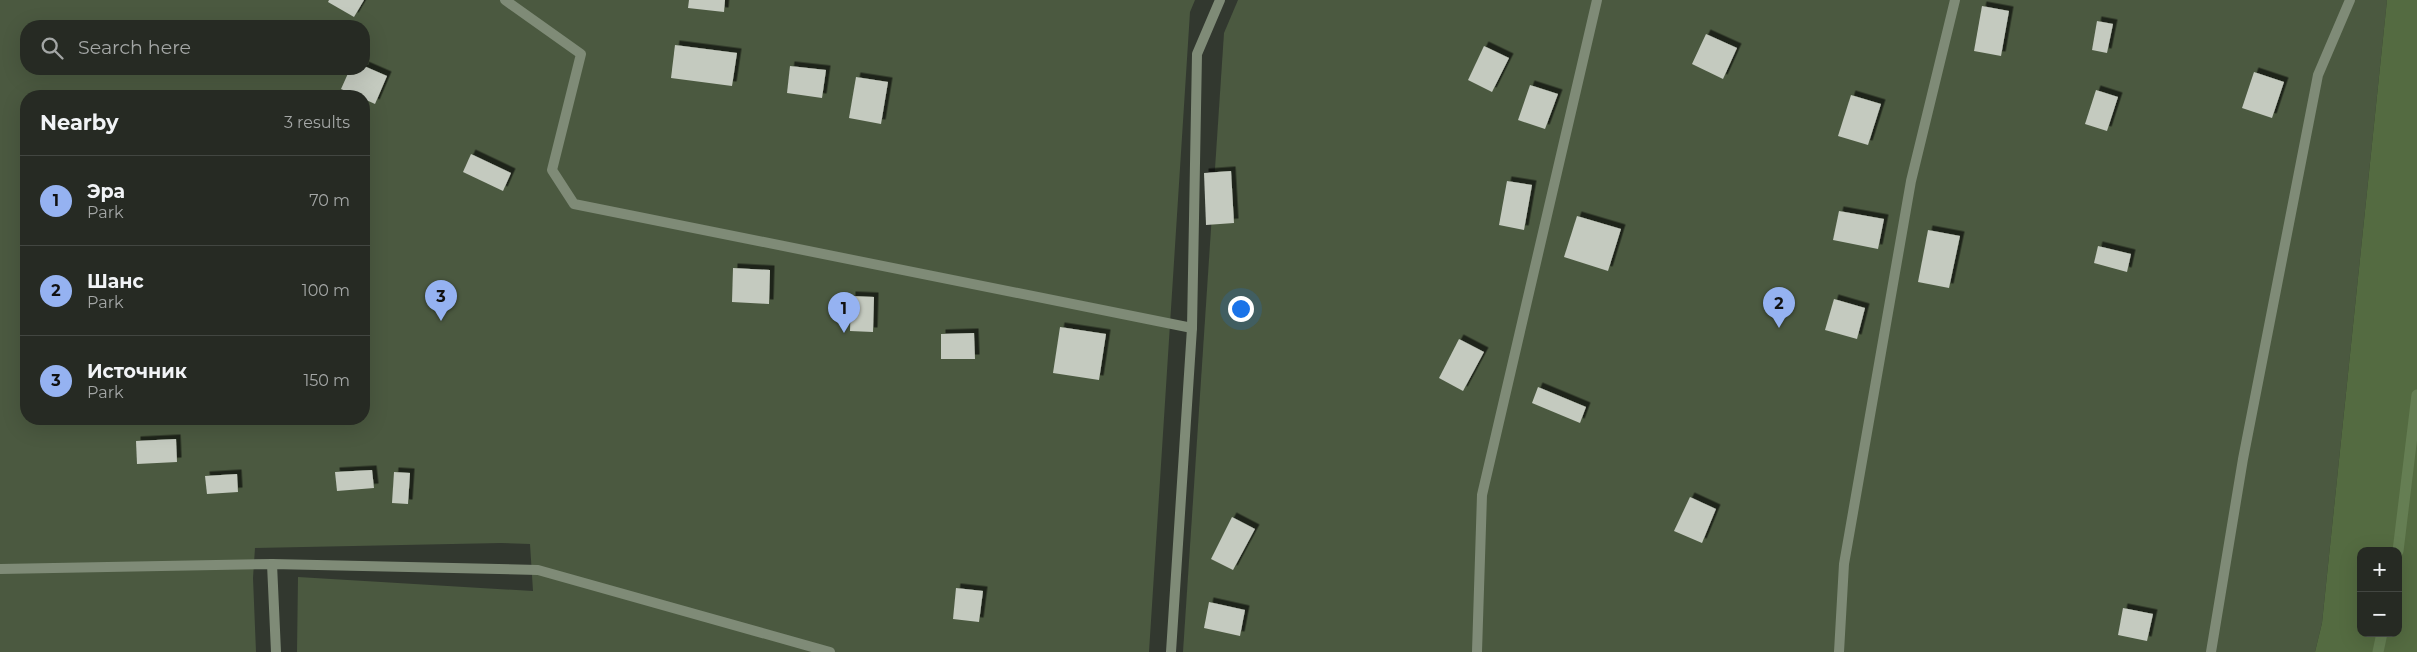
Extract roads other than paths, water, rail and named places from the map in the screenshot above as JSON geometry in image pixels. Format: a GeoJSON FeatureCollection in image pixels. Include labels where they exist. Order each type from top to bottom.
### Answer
{"type":"FeatureCollection","features":[{"type":"Feature","properties":{"kind":"street"},"geometry":{"type":"LineString","coordinates":[[505,0],[581,54],[552,170],[574,204],[1192,328]]}},
{"type":"Feature","properties":{"kind":"street"},"geometry":{"type":"LineString","coordinates":[[1171,652],[1192,328],[1197,54],[1220,0]]}},
{"type":"Feature","properties":{"kind":"street"},"geometry":{"type":"LineString","coordinates":[[1478,652],[1482,495],[1597,0]]}},
{"type":"Feature","properties":{"kind":"street"},"geometry":{"type":"LineString","coordinates":[[1839,652],[1844,564],[1909,190],[1955,0]]}},
{"type":"Feature","properties":{"kind":"street"},"geometry":{"type":"LineString","coordinates":[[2211,652],[2243,458],[2318,75],[2350,0]]}},
{"type":"Feature","properties":{"kind":"street"},"geometry":{"type":"LineString","coordinates":[[0,569],[272,564],[538,570],[830,652]]}},
{"type":"Feature","properties":{"kind":"street"},"geometry":{"type":"LineString","coordinates":[[272,564],[276,652]]}},
{"type":"Feature","properties":{"kind":"waterway"},"geometry":{"type":"LineString","coordinates":[[2398,547],[2417,395]]}},
{"type":"Feature","properties":{"kind":"waterway"},"geometry":{"type":"LineString","coordinates":[[2378,652],[2381,637]]}},
{"type":"Feature","properties":{"kind":"place","name":"Источник"},"geometry":{"type":"Point","coordinates":[441,321]}},
{"type":"Feature","properties":{"kind":"place","name":"Шанс"},"geometry":{"type":"Point","coordinates":[1779,328]}},
{"type":"Feature","properties":{"kind":"place","name":"Эра"},"geometry":{"type":"Point","coordinates":[844,333]}}]}
